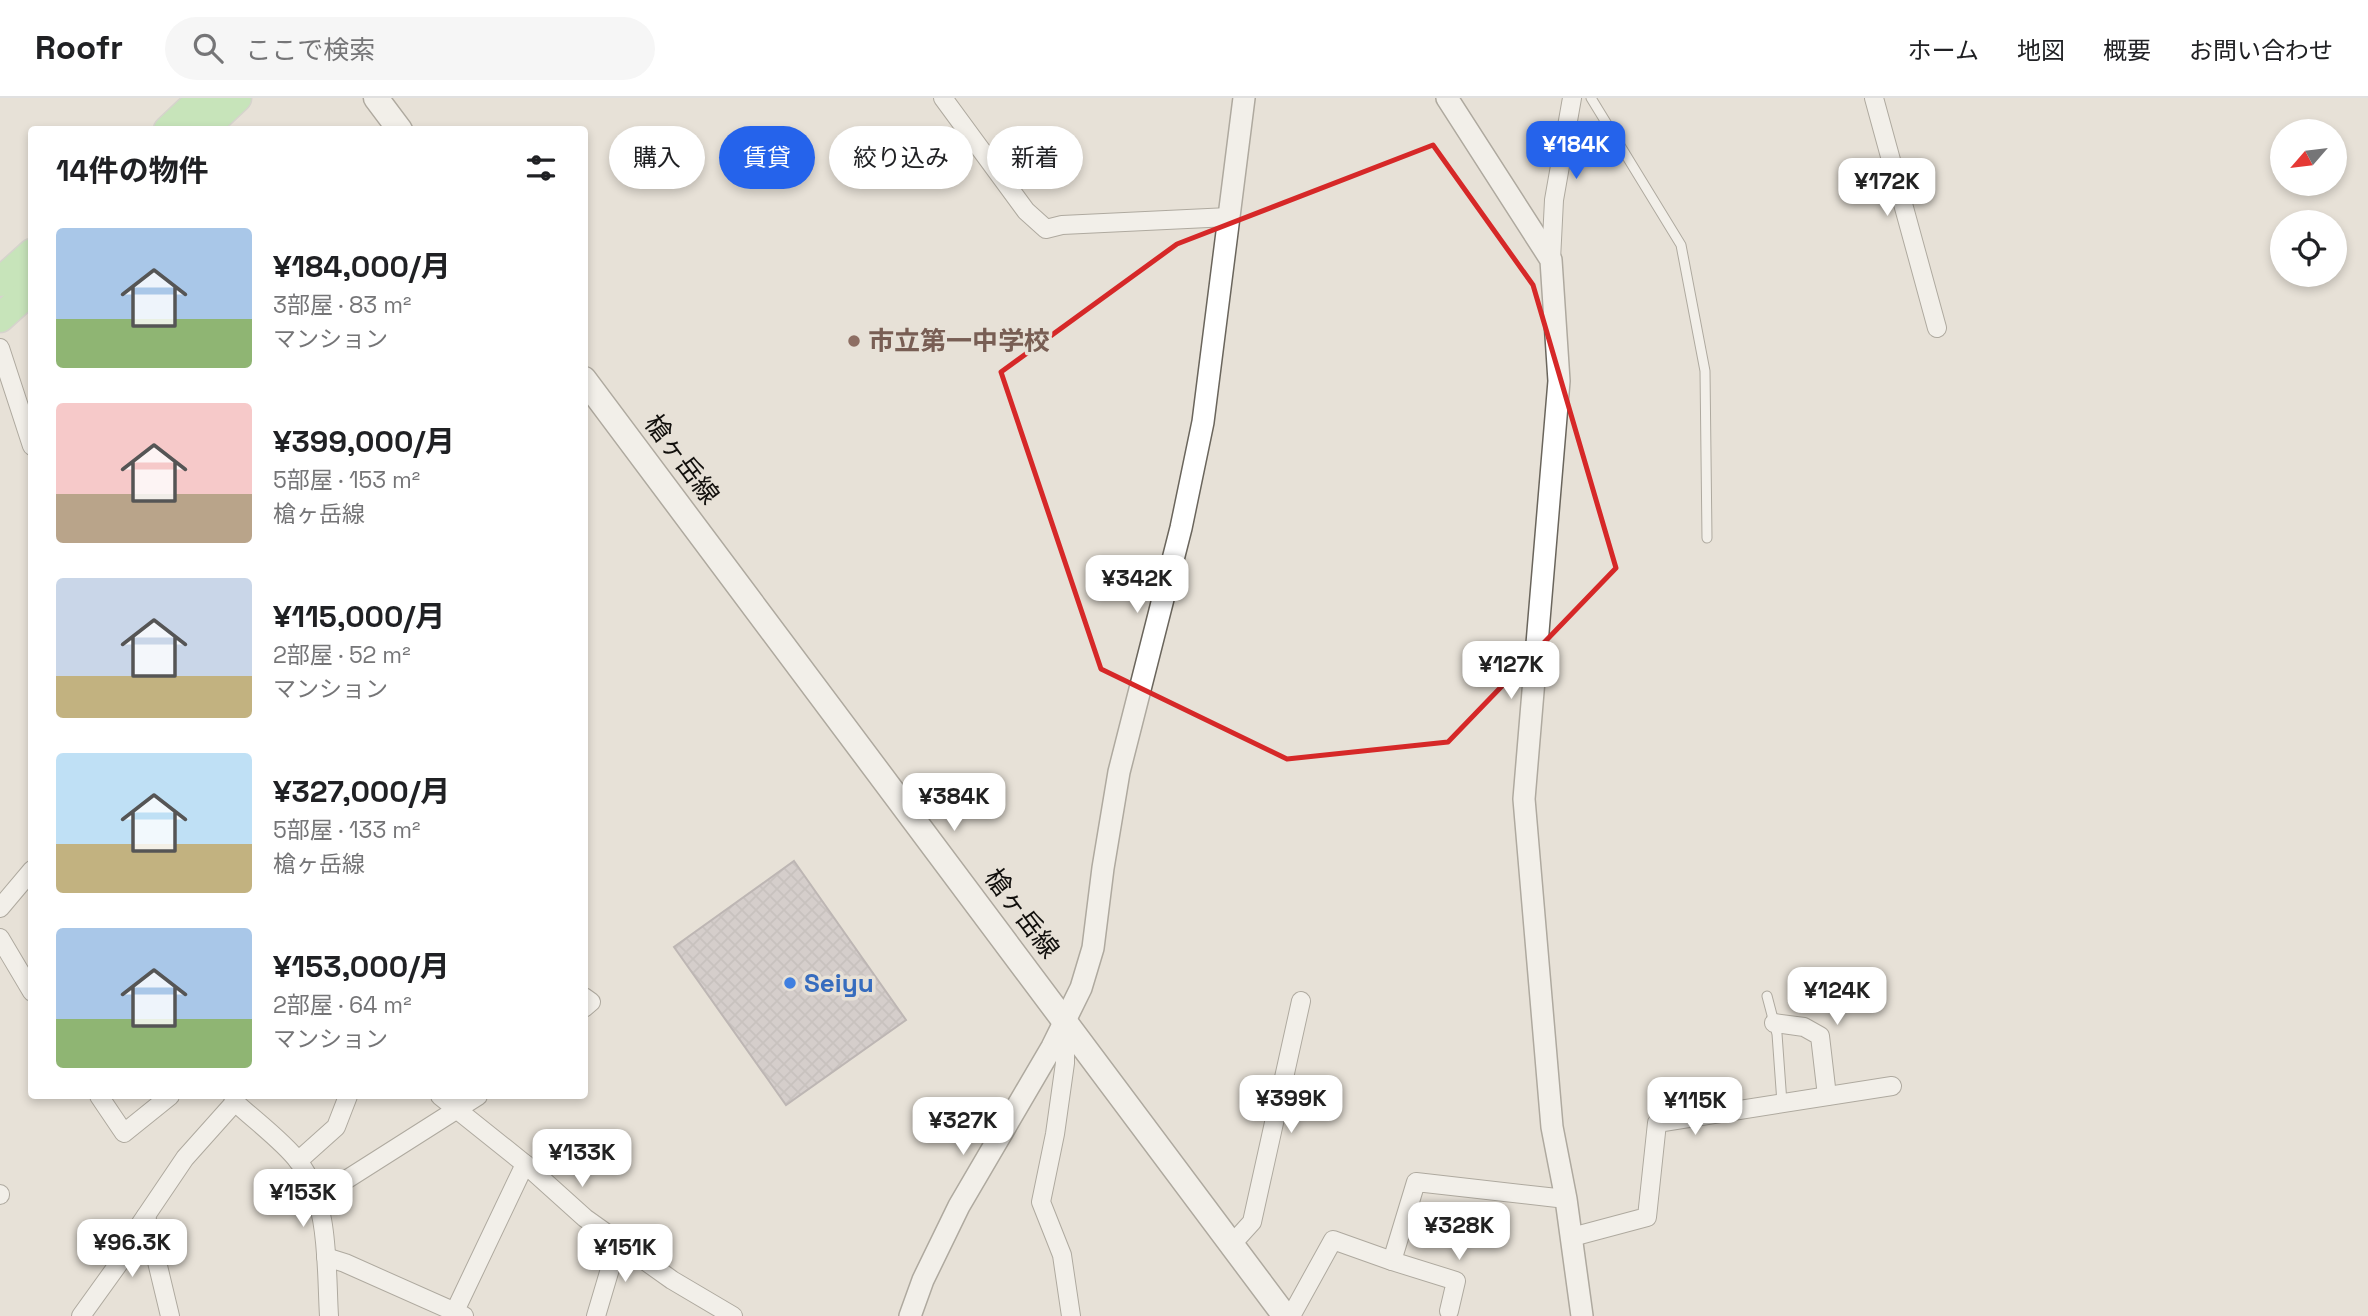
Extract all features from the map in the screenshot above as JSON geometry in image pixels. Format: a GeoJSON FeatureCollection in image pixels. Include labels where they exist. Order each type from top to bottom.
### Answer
{"type":"FeatureCollection","features":[{"type":"Feature","properties":{"kind":"highway"},"geometry":{"type":"LineString","coordinates":[[172,126],[202,98]]}},
{"type":"Feature","properties":{"kind":"highway"},"geometry":{"type":"LineString","coordinates":[[207,126],[237,98]]}},
{"type":"Feature","properties":{"kind":"highway"},"geometry":{"type":"LineString","coordinates":[[0,282],[28,257]]}},
{"type":"Feature","properties":{"kind":"highway"},"geometry":{"type":"LineString","coordinates":[[0,318],[28,293]]}},
{"type":"Feature","properties":{"kind":"main road"},"geometry":{"type":"LineString","coordinates":[[376,98],[397,126]]}},
{"type":"Feature","properties":{"kind":"main road","name":"槍ヶ岳線"},"geometry":{"type":"LineString","coordinates":[[588,384],[1285,1316]]}},
{"type":"Feature","properties":{"kind":"street"},"geometry":{"type":"LineString","coordinates":[[943,98],[1026,211],[1046,229],[1062,225],[1229,217]]}},
{"type":"Feature","properties":{"kind":"street"},"geometry":{"type":"LineString","coordinates":[[910,1316],[923,1280],[959,1206],[1046,1058],[1081,988],[1093,948],[1119,772],[1181,528],[1203,422],[1244,98]]}},
{"type":"Feature","properties":{"kind":"street"},"geometry":{"type":"LineString","coordinates":[[1447,98],[1551,260]]}},
{"type":"Feature","properties":{"kind":"street"},"geometry":{"type":"LineString","coordinates":[[1572,98],[1554,200],[1551,260],[1559,381],[1524,799],[1552,1126],[1566,1199],[1582,1316]]}},
{"type":"Feature","properties":{"kind":"street"},"geometry":{"type":"LineString","coordinates":[[1874,98],[1937,328]]}},
{"type":"Feature","properties":{"kind":"street"},"geometry":{"type":"LineString","coordinates":[[0,348],[28,434]]}},
{"type":"Feature","properties":{"kind":"street"},"geometry":{"type":"LineString","coordinates":[[0,908],[28,875]]}},
{"type":"Feature","properties":{"kind":"street"},"geometry":{"type":"LineString","coordinates":[[0,938],[28,985]]}},
{"type":"Feature","properties":{"kind":"street"},"geometry":{"type":"LineString","coordinates":[[1232,1244],[1252,1222],[1301,1001]]}},
{"type":"Feature","properties":{"kind":"street"},"geometry":{"type":"LineString","coordinates":[[1065,1020],[1065,1063],[1055,1134],[1041,1202],[1062,1255],[1071,1316]]}},
{"type":"Feature","properties":{"kind":"street"},"geometry":{"type":"LineString","coordinates":[[1774,1023],[1804,1027],[1820,1036],[1827,1096]]}},
{"type":"Feature","properties":{"kind":"street"},"geometry":{"type":"LineString","coordinates":[[1572,1237],[1647,1217],[1657,1123],[1892,1086]]}},
{"type":"Feature","properties":{"kind":"street"},"geometry":{"type":"LineString","coordinates":[[101,1099],[124,1133],[166,1099]]}},
{"type":"Feature","properties":{"kind":"street"},"geometry":{"type":"LineString","coordinates":[[81,1316],[122,1259],[146,1216],[185,1158],[234,1099],[298,1161],[319,1197],[329,1316]]}},
{"type":"Feature","properties":{"kind":"street"},"geometry":{"type":"LineString","coordinates":[[298,1161],[335,1126],[347,1099]]}},
{"type":"Feature","properties":{"kind":"street"},"geometry":{"type":"LineString","coordinates":[[443,1099],[618,1242],[672,1280],[733,1316]]}},
{"type":"Feature","properties":{"kind":"street"},"geometry":{"type":"LineString","coordinates":[[319,1197],[473,1099]]}},
{"type":"Feature","properties":{"kind":"street"},"geometry":{"type":"LineString","coordinates":[[326,1257],[460,1313],[525,1164]]}},
{"type":"Feature","properties":{"kind":"street"},"geometry":{"type":"LineString","coordinates":[[1392,1261],[1416,1182],[1566,1199]]}},
{"type":"Feature","properties":{"kind":"street"},"geometry":{"type":"LineString","coordinates":[[146,1216],[170,1316]]}},
{"type":"Feature","properties":{"kind":"street"},"geometry":{"type":"LineString","coordinates":[[1292,1316],[1333,1240],[1456,1281],[1449,1311]]}},
{"type":"Feature","properties":{"kind":"street"},"geometry":{"type":"LineString","coordinates":[[596,1316],[618,1242]]}},
{"type":"Feature","properties":{"kind":"lane"},"geometry":{"type":"LineString","coordinates":[[1591,98],[1681,245],[1705,371],[1707,538]]}},
{"type":"Feature","properties":{"kind":"lane"},"geometry":{"type":"LineString","coordinates":[[1767,996],[1777,1034],[1782,1103]]}},
{"type":"Feature","properties":{"kind":"highlighted area"},"geometry":{"type":"Polygon","coordinates":[[[1433,145],[1533,285],[1616,568],[1448,742],[1287,759],[1101,669],[1001,372],[1177,244],[1433,145]]]}},
{"type":"Feature","properties":{"kind":"building","name":"Seiyu"},"geometry":{"type":"Polygon","coordinates":[[[794,861],[906,1020],[786,1105],[674,947],[794,861]]]}},
{"type":"Feature","properties":{"kind":"place","name":"市立第一中学校"},"geometry":{"type":"Point","coordinates":[854,341]}},
{"type":"Feature","properties":{"kind":"place","name":"Seiyu"},"geometry":{"type":"Point","coordinates":[790,983]}}]}
